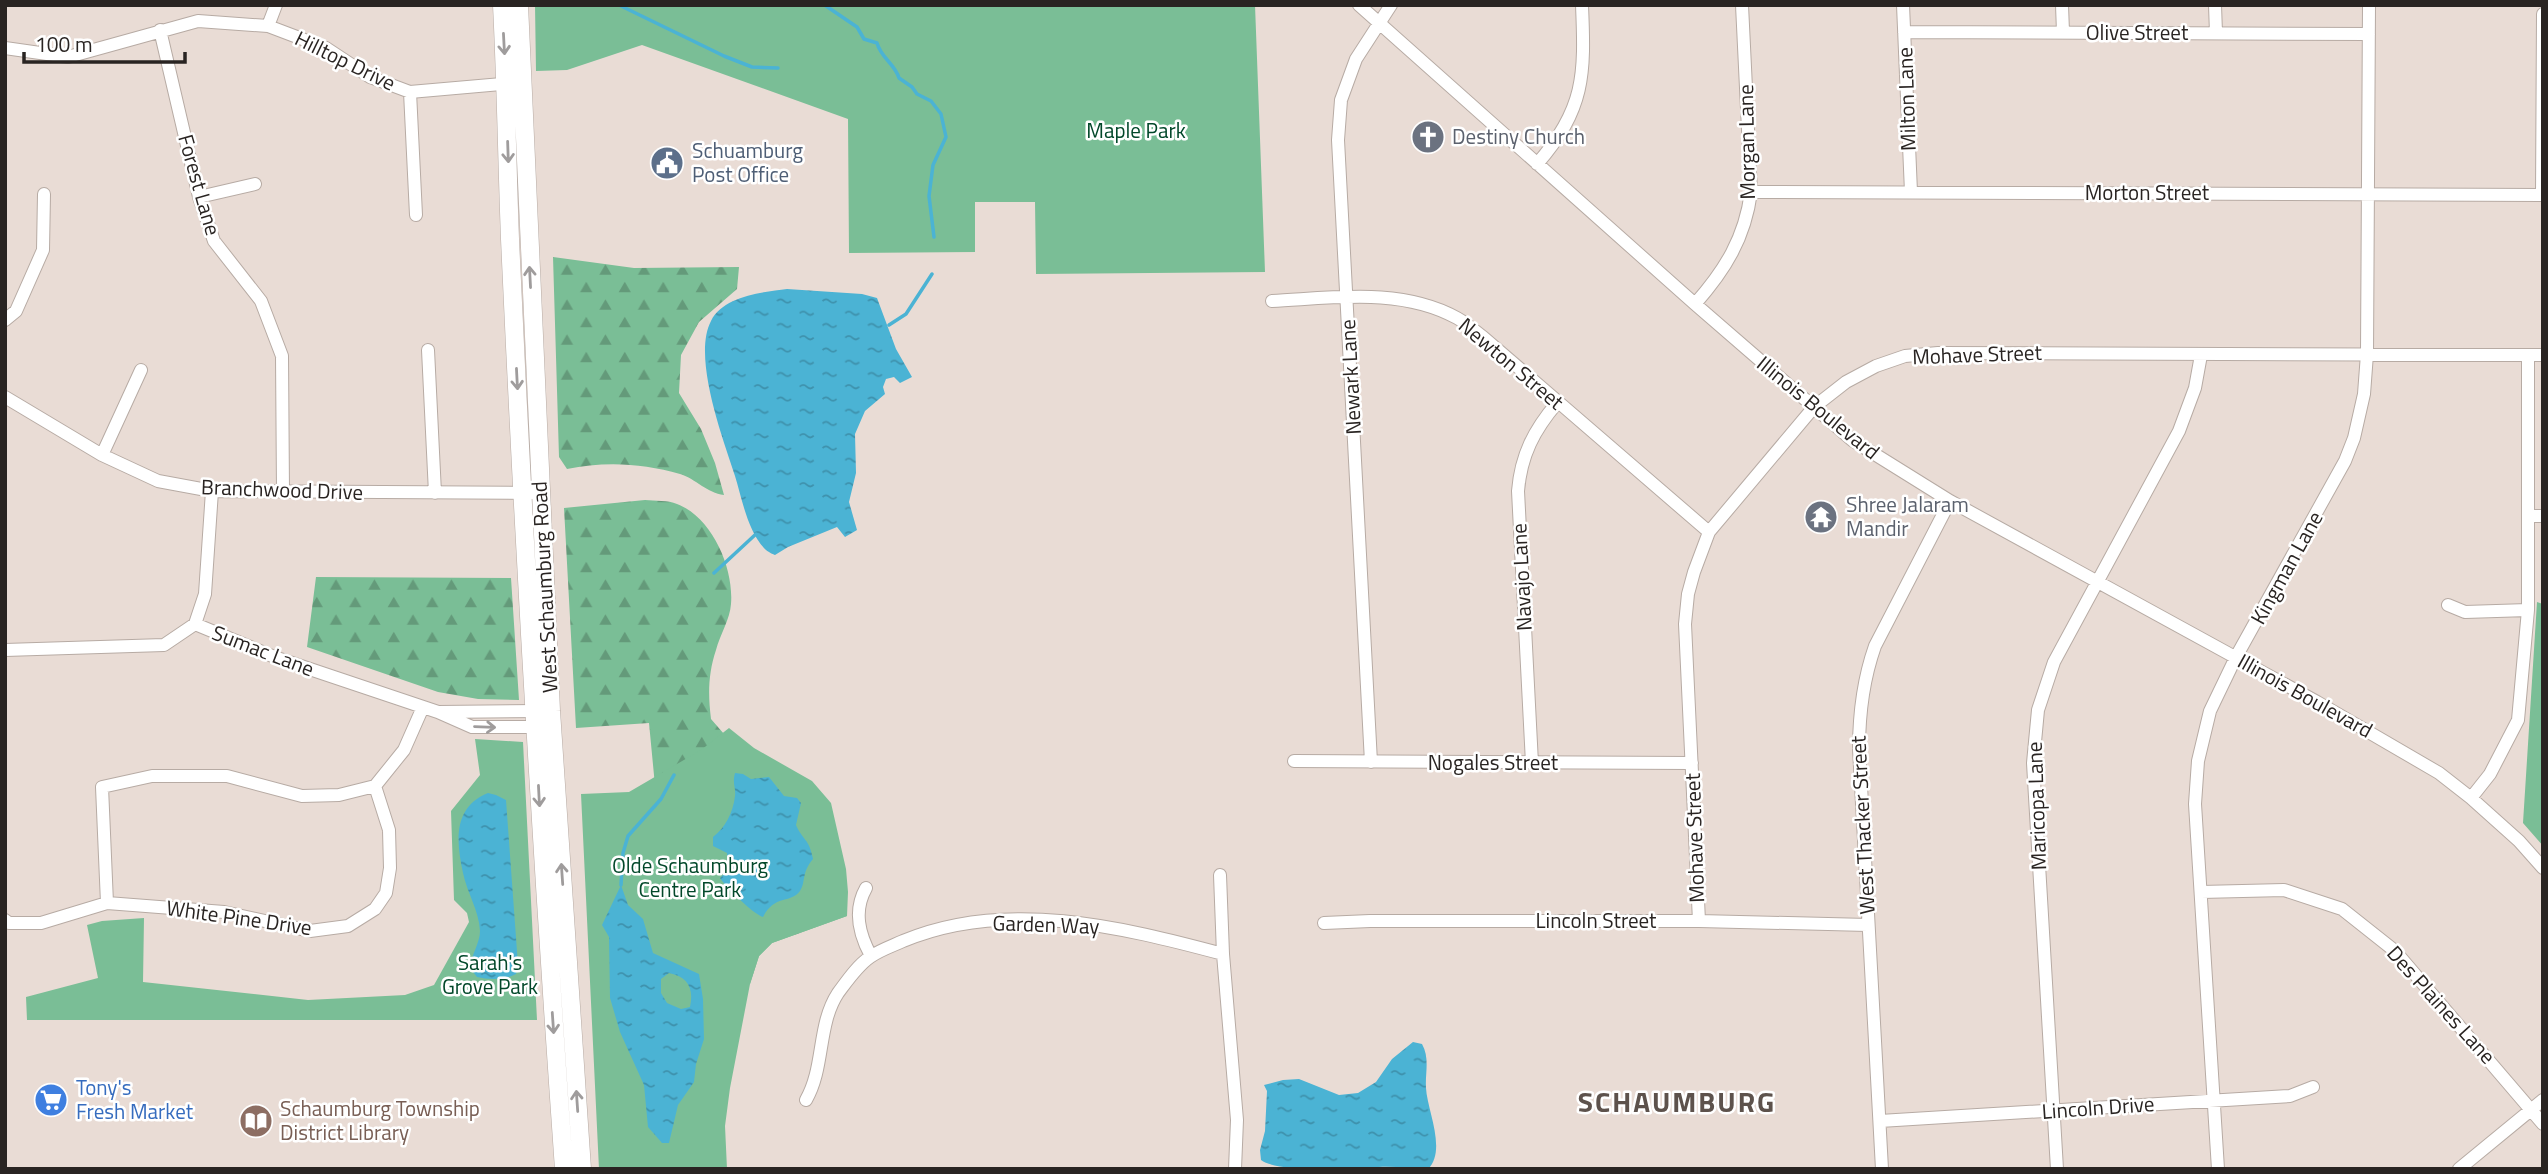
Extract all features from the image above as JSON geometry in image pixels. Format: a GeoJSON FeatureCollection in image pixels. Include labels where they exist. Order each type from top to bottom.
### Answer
{"type":"FeatureCollection","features":[{"type":"Feature","properties":{"kind":"main road","name":"West Schaumburg Road"},"geometry":{"type":"LineString","coordinates":[[502,5],[514,83]]}},
{"type":"Feature","properties":{"kind":"main road","name":"West Schaumburg Road"},"geometry":{"type":"LineString","coordinates":[[519,5],[514,83],[564,1169]]}},
{"type":"Feature","properties":{"kind":"main road","name":"West Schaumburg Road"},"geometry":{"type":"LineString","coordinates":[[543,719],[582,1169]]}},
{"type":"Feature","properties":{"kind":"street"},"geometry":{"type":"LineString","coordinates":[[268,26],[276,5]]}},
{"type":"Feature","properties":{"kind":"street","name":"Illinois Boulevard"},"geometry":{"type":"LineString","coordinates":[[1359,5],[1695,304],[1862,447],[1950,501],[2236,657],[2439,773],[2519,841],[2543,868]]}},
{"type":"Feature","properties":{"kind":"street","name":"Newark Lane"},"geometry":{"type":"LineString","coordinates":[[1371,762],[1338,139],[1341,100],[1356,59],[1391,5]]}},
{"type":"Feature","properties":{"kind":"street"},"geometry":{"type":"LineString","coordinates":[[1537,164],[1567,123],[1579,94],[1584,66],[1582,5]]}},
{"type":"Feature","properties":{"kind":"street","name":"Morgan Lane"},"geometry":{"type":"LineString","coordinates":[[1695,304],[1715,281],[1735,251],[1745,225],[1751,192],[1742,5]]}},
{"type":"Feature","properties":{"kind":"street","name":"Milton Lane"},"geometry":{"type":"LineString","coordinates":[[1903,5],[1911,192]]}},
{"type":"Feature","properties":{"kind":"street"},"geometry":{"type":"LineString","coordinates":[[2062,5],[2063,32]]}},
{"type":"Feature","properties":{"kind":"street"},"geometry":{"type":"LineString","coordinates":[[2215,5],[2216,33]]}},
{"type":"Feature","properties":{"kind":"street","name":"Kingman Lane"},"geometry":{"type":"LineString","coordinates":[[2218,1169],[2195,804],[2198,761],[2210,711],[2236,657],[2345,461],[2354,438],[2364,394],[2367,355],[2369,5]]}},
{"type":"Feature","properties":{"kind":"street"},"geometry":{"type":"LineString","coordinates":[[2542,195],[2543,14]]}},
{"type":"Feature","properties":{"kind":"street","name":"Hilltop Drive"},"geometry":{"type":"LineString","coordinates":[[5,48],[68,57],[198,21],[268,26],[326,48],[370,77],[410,92],[514,83]]}},
{"type":"Feature","properties":{"kind":"street","name":"Forest Lane"},"geometry":{"type":"LineString","coordinates":[[160,30],[198,197],[214,242],[261,301],[282,356],[283,492]]}},
{"type":"Feature","properties":{"kind":"street","name":"Olive Street"},"geometry":{"type":"LineString","coordinates":[[1904,32],[2369,34]]}},
{"type":"Feature","properties":{"kind":"street"},"geometry":{"type":"LineString","coordinates":[[410,92],[416,215]]}},
{"type":"Feature","properties":{"kind":"street"},"geometry":{"type":"LineString","coordinates":[[198,197],[255,184]]}},
{"type":"Feature","properties":{"kind":"street","name":"Morton Street"},"geometry":{"type":"LineString","coordinates":[[1751,192],[2542,195]]}},
{"type":"Feature","properties":{"kind":"street"},"geometry":{"type":"LineString","coordinates":[[5,320],[16,311],[43,250],[44,194]]}},
{"type":"Feature","properties":{"kind":"street","name":"Newton Street"},"geometry":{"type":"LineString","coordinates":[[1272,301],[1397,298],[1423,303],[1458,318],[1709,532]]}},
{"type":"Feature","properties":{"kind":"street"},"geometry":{"type":"LineString","coordinates":[[428,350],[435,493]]}},
{"type":"Feature","properties":{"kind":"street","name":"Mohave Street"},"geometry":{"type":"LineString","coordinates":[[1699,921],[1686,612],[1698,558],[1709,532],[1814,407],[1858,374],[1889,361],[1921,354],[1971,352],[2543,355]]}},
{"type":"Feature","properties":{"kind":"street","name":"Maricopa Lane"},"geometry":{"type":"LineString","coordinates":[[2057,1169],[2033,763],[2038,710],[2054,662],[2179,431],[2195,388],[2201,355]]}},
{"type":"Feature","properties":{"kind":"street"},"geometry":{"type":"LineString","coordinates":[[2471,798],[2490,774],[2518,720],[2528,610],[2528,355]]}},
{"type":"Feature","properties":{"kind":"street"},"geometry":{"type":"LineString","coordinates":[[102,456],[141,370]]}},
{"type":"Feature","properties":{"kind":"street","name":"Branchwood Drive"},"geometry":{"type":"LineString","coordinates":[[5,397],[102,456],[158,481],[212,491],[531,492]]}},
{"type":"Feature","properties":{"kind":"street","name":"Navajo Lane"},"geometry":{"type":"LineString","coordinates":[[1532,763],[1519,474],[1528,444],[1557,403]]}},
{"type":"Feature","properties":{"kind":"street"},"geometry":{"type":"LineString","coordinates":[[195,625],[205,594],[212,491]]}},
{"type":"Feature","properties":{"kind":"street","name":"West Thacker Street"},"geometry":{"type":"LineString","coordinates":[[1882,1169],[1858,749],[1863,689],[1871,659],[1889,616],[1950,501]]}},
{"type":"Feature","properties":{"kind":"street"},"geometry":{"type":"LineString","coordinates":[[2528,516],[2543,516]]}},
{"type":"Feature","properties":{"kind":"street"},"geometry":{"type":"LineString","coordinates":[[2448,605],[2465,612],[2528,610]]}},
{"type":"Feature","properties":{"kind":"street","name":"Sumac Lane"},"geometry":{"type":"LineString","coordinates":[[5,650],[164,645],[195,625],[277,658],[438,712],[543,719]]}},
{"type":"Feature","properties":{"kind":"street"},"geometry":{"type":"LineString","coordinates":[[107,903],[102,787],[152,776],[227,776],[302,796],[339,795],[375,786],[404,750],[423,707]]}},
{"type":"Feature","properties":{"kind":"street","name":"Nogales Street"},"geometry":{"type":"LineString","coordinates":[[1294,761],[1692,763]]}},
{"type":"Feature","properties":{"kind":"street","name":"White Pine Drive"},"geometry":{"type":"LineString","coordinates":[[5,920],[9,923],[41,923],[107,903],[224,912],[310,931],[348,926],[375,909],[387,893],[390,868],[389,830],[375,786]]}},
{"type":"Feature","properties":{"kind":"street"},"geometry":{"type":"LineString","coordinates":[[1220,875],[1223,954],[1237,1120],[1235,1169]]}},
{"type":"Feature","properties":{"kind":"street"},"geometry":{"type":"LineString","coordinates":[[866,888],[860,899],[858,912],[863,941],[871,956]]}},
{"type":"Feature","properties":{"kind":"street","name":"Des Plaines Lane"},"geometry":{"type":"LineString","coordinates":[[2201,892],[2284,890],[2342,909],[2395,951],[2538,1105],[2543,1124]]}},
{"type":"Feature","properties":{"kind":"street","name":"Garden Way"},"geometry":{"type":"LineString","coordinates":[[806,1100],[817,1076],[827,1017],[836,997],[871,956],[928,931],[959,925],[1018,920],[1059,921],[1133,931],[1223,954]]}},
{"type":"Feature","properties":{"kind":"street","name":"Lincoln Street"},"geometry":{"type":"LineString","coordinates":[[1324,923],[1699,921],[1868,925]]}},
{"type":"Feature","properties":{"kind":"street","name":"Lincoln Drive"},"geometry":{"type":"LineString","coordinates":[[1880,1121],[2290,1096],[2313,1087]]}},
{"type":"Feature","properties":{"kind":"street"},"geometry":{"type":"LineString","coordinates":[[2459,1169],[2538,1105]]}},
{"type":"Feature","properties":{"kind":"green space","name":"Maple Park"},"geometry":{"type":"Polygon","coordinates":[[[535,5],[1255,5],[1265,272],[1036,274],[1035,202],[975,202],[975,252],[849,253],[848,119],[642,45],[567,70],[536,71],[535,5]]]}},
{"type":"Feature","properties":{"kind":"green space"},"geometry":{"type":"Polygon","coordinates":[[[553,257],[634,268],[739,267],[737,289],[699,322],[681,355],[679,393],[701,429],[724,495],[712,492],[680,474],[652,467],[609,464],[567,469],[559,457],[553,257]]]}},
{"type":"Feature","properties":{"kind":"green space"},"geometry":{"type":"Polygon","coordinates":[[[645,500],[673,503],[701,520],[718,545],[729,575],[729,615],[710,676],[711,719],[840,868],[847,916],[772,943],[759,956],[750,984],[656,796],[649,723],[576,728],[564,508],[645,500]]]}},
{"type":"Feature","properties":{"kind":"green space"},"geometry":{"type":"Polygon","coordinates":[[[316,577],[511,578],[519,700],[478,699],[438,692],[307,647],[316,577]]]}},
{"type":"Feature","properties":{"kind":"green space"},"geometry":{"type":"Polygon","coordinates":[[[2537,602],[2543,604],[2543,846],[2523,823],[2537,602]]]}},
{"type":"Feature","properties":{"kind":"green space","name":"Olde Schaumburg Centre Park"},"geometry":{"type":"Polygon","coordinates":[[[729,728],[754,748],[812,781],[831,803],[846,869],[847,916],[772,943],[759,956],[750,984],[730,1088],[725,1126],[727,1169],[599,1169],[581,794],[629,792],[701,750],[729,728]]]}},
{"type":"Feature","properties":{"kind":"green space","name":"Sarah's Grove Park"},"geometry":{"type":"Polygon","coordinates":[[[475,739],[523,742],[537,1020],[27,1020],[26,997],[98,978],[87,925],[102,921],[144,918],[143,982],[308,1000],[405,995],[434,985],[469,922],[467,913],[454,900],[451,811],[480,775],[475,739]]]}},
{"type":"Feature","properties":{"kind":"water"},"geometry":{"type":"Polygon","coordinates":[[[787,289],[862,294],[877,298],[896,349],[912,377],[900,383],[894,377],[886,379],[883,387],[885,394],[865,411],[855,434],[856,473],[849,502],[857,530],[845,537],[837,527],[775,555],[760,543],[746,515],[711,398],[705,355],[706,336],[711,321],[725,306],[744,297],[787,289]]]}},
{"type":"Feature","properties":{"kind":"water"},"geometry":{"type":"Polygon","coordinates":[[[735,773],[751,779],[769,777],[784,796],[797,798],[801,803],[796,825],[810,847],[813,859],[800,891],[772,905],[763,917],[740,900],[720,878],[729,869],[727,853],[713,846],[713,837],[725,825],[732,808],[735,773]]]}},
{"type":"Feature","properties":{"kind":"water"},"geometry":{"type":"Polygon","coordinates":[[[488,793],[506,800],[518,965],[516,974],[497,979],[477,977],[470,968],[480,931],[459,849],[463,816],[468,807],[488,793]]]}},
{"type":"Feature","properties":{"kind":"water"},"geometry":{"type":"Polygon","coordinates":[[[621,885],[628,905],[643,919],[653,953],[699,974],[704,1039],[696,1064],[694,1082],[678,1105],[669,1143],[662,1143],[648,1127],[644,1085],[620,1032],[610,998],[609,937],[602,925],[621,885]],[[669,973],[661,979],[661,993],[667,1003],[681,1009],[690,1007],[691,994],[688,984],[681,977],[669,973]]]}},
{"type":"Feature","properties":{"kind":"water"},"geometry":{"type":"Polygon","coordinates":[[[1413,1042],[1422,1044],[1427,1060],[1427,1097],[1436,1141],[1436,1151],[1428,1169],[1300,1168],[1284,1167],[1261,1160],[1267,1091],[1264,1085],[1299,1079],[1339,1095],[1358,1093],[1376,1082],[1392,1059],[1413,1042]]]}},
{"type":"Feature","properties":{"kind":"waterway"},"geometry":{"type":"LineString","coordinates":[[619,5],[724,56],[752,67],[778,68]]}},
{"type":"Feature","properties":{"kind":"waterway"},"geometry":{"type":"LineString","coordinates":[[826,6],[857,27],[864,39],[877,43],[899,78],[917,94],[931,101],[941,114],[946,137],[933,165],[929,196],[934,237]]}},
{"type":"Feature","properties":{"kind":"waterway"},"geometry":{"type":"LineString","coordinates":[[889,325],[906,314],[932,274]]}},
{"type":"Feature","properties":{"kind":"waterway"},"geometry":{"type":"LineString","coordinates":[[714,573],[756,534]]}},
{"type":"Feature","properties":{"kind":"waterway"},"geometry":{"type":"LineString","coordinates":[[621,885],[623,853],[628,836],[661,799],[674,775]]}},
{"type":"Feature","properties":{"kind":"place","name":"Destiny Church"},"geometry":{"type":"Point","coordinates":[1428,137]}},
{"type":"Feature","properties":{"kind":"place","name":"Schuamburg Post Office"},"geometry":{"type":"Point","coordinates":[667,163]}},
{"type":"Feature","properties":{"kind":"place","name":"Shree Jalaram Mandir"},"geometry":{"type":"Point","coordinates":[1821,517]}},
{"type":"Feature","properties":{"kind":"place","name":"Tony's Fresh Market"},"geometry":{"type":"Point","coordinates":[51,1100]}},
{"type":"Feature","properties":{"kind":"place","name":"Schaumburg Township District Library"},"geometry":{"type":"Point","coordinates":[256,1121]}},
{"type":"Feature","properties":{"kind":"district","name":"SCHAUMBURG"},"geometry":{"type":"Point","coordinates":[1677,1102]}}]}
